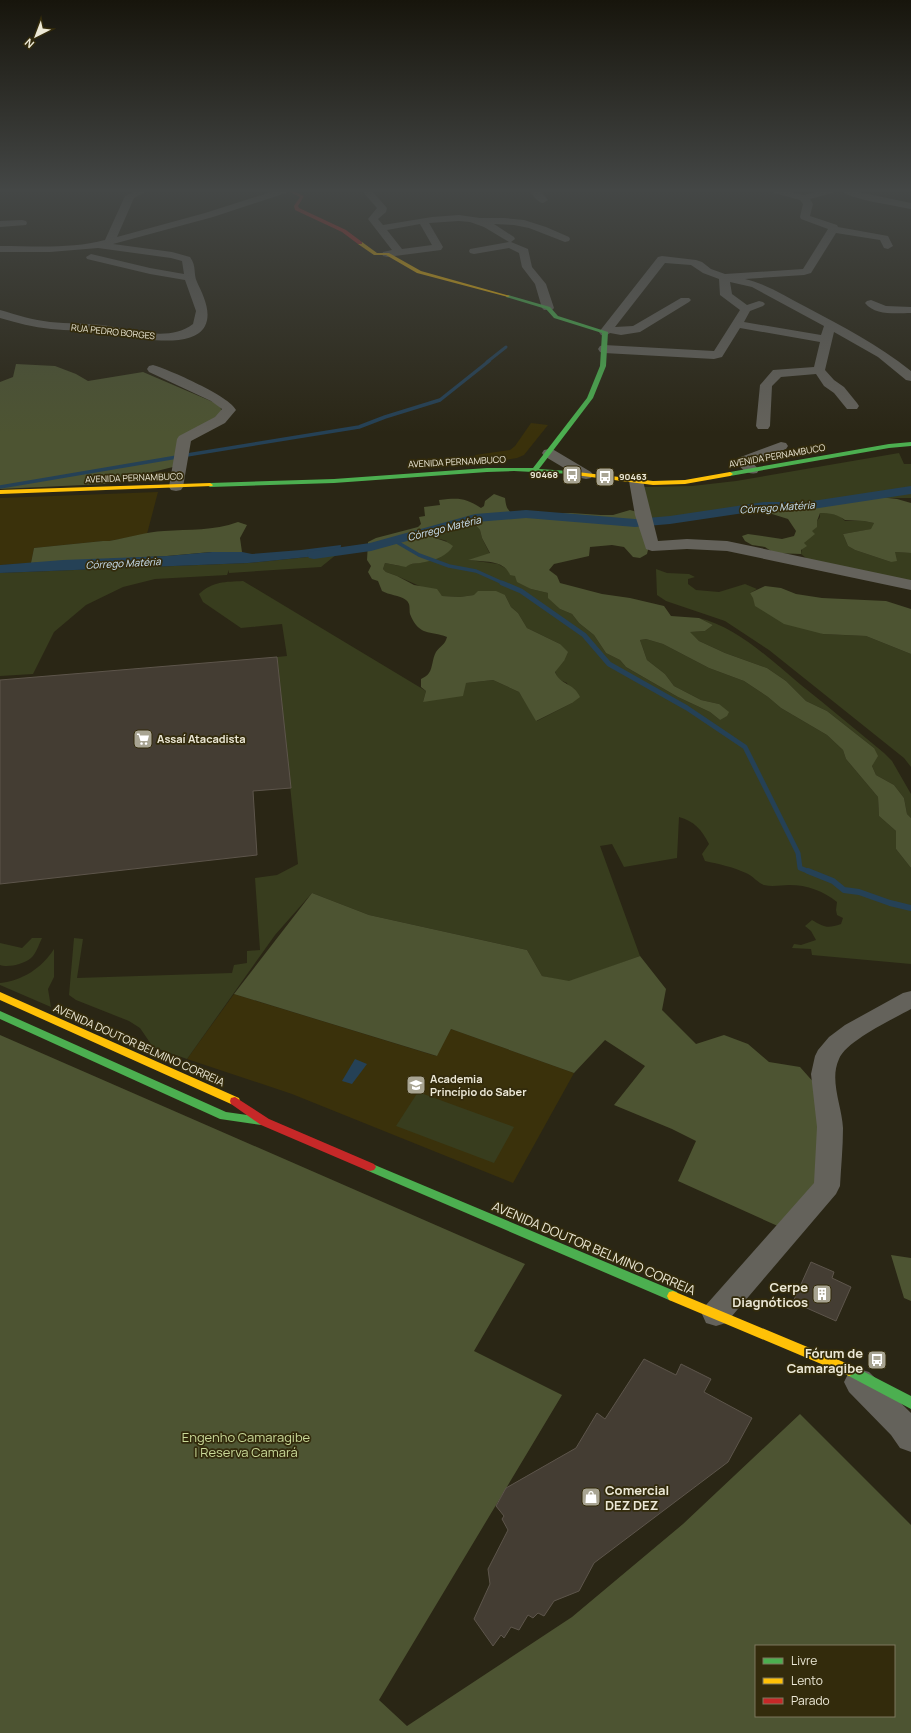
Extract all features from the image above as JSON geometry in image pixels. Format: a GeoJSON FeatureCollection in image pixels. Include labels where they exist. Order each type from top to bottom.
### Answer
{"type":"FeatureCollection","features":[{"type":"Feature","properties":{"kind":"street"},"geometry":{"type":"LineString","coordinates":[[154,272],[190,279]]}},
{"type":"Feature","properties":{"kind":"street","name":"RUA PEDRO BORGES"},"geometry":{"type":"LineString","coordinates":[[0,314],[44,326],[101,329],[156,338],[187,335],[200,324],[203,314],[201,302],[190,279],[191,272]]}},
{"type":"Feature","properties":{"kind":"street"},"geometry":{"type":"LineString","coordinates":[[419,272],[548,308]]}},
{"type":"Feature","properties":{"kind":"street"},"geometry":{"type":"LineString","coordinates":[[531,272],[540,284],[548,308],[556,317],[606,330],[621,331],[636,329],[685,300]]}},
{"type":"Feature","properties":{"kind":"street"},"geometry":{"type":"LineString","coordinates":[[536,470],[590,398],[603,366],[606,330],[652,272]]}},
{"type":"Feature","properties":{"kind":"street"},"geometry":{"type":"LineString","coordinates":[[709,272],[756,286],[830,324],[882,354],[911,377]]}},
{"type":"Feature","properties":{"kind":"street"},"geometry":{"type":"LineString","coordinates":[[724,277],[804,272]]}},
{"type":"Feature","properties":{"kind":"street"},"geometry":{"type":"LineString","coordinates":[[724,277],[726,296],[746,309]]}},
{"type":"Feature","properties":{"kind":"street"},"geometry":{"type":"LineString","coordinates":[[604,349],[718,354],[746,309],[778,298]]}},
{"type":"Feature","properties":{"kind":"street"},"geometry":{"type":"LineString","coordinates":[[871,303],[884,309],[911,310]]}},
{"type":"Feature","properties":{"kind":"street"},"geometry":{"type":"LineString","coordinates":[[737,324],[826,339]]}},
{"type":"Feature","properties":{"kind":"street"},"geometry":{"type":"LineString","coordinates":[[819,370],[830,324]]}},
{"type":"Feature","properties":{"kind":"street"},"geometry":{"type":"LineString","coordinates":[[153,369],[216,398],[228,407],[229,410],[220,420],[184,439],[176,487]]}},
{"type":"Feature","properties":{"kind":"street"},"geometry":{"type":"LineString","coordinates":[[819,370],[829,383],[839,390],[852,406]]}},
{"type":"Feature","properties":{"kind":"street"},"geometry":{"type":"LineString","coordinates":[[763,426],[766,385],[777,372],[819,370]]}},
{"type":"Feature","properties":{"kind":"street","name":"AVENIDA PERNAMBUCO"},"geometry":{"type":"LineString","coordinates":[[0,492],[351,480],[483,469],[536,470],[636,482],[685,482],[889,446],[911,444]]}},
{"type":"Feature","properties":{"kind":"street"},"geometry":{"type":"LineString","coordinates":[[752,470],[743,461],[780,446]]}},
{"type":"Feature","properties":{"kind":"street"},"geometry":{"type":"LineString","coordinates":[[549,453],[586,475]]}},
{"type":"Feature","properties":{"kind":"street"},"geometry":{"type":"LineString","coordinates":[[636,482],[644,521],[652,546],[687,544],[727,546],[911,585]]}},
{"type":"Feature","properties":{"kind":"street","name":"AVENIDA DOUTOR BELMINO CORREIA"},"geometry":{"type":"LineString","coordinates":[[0,996],[234,1101],[265,1122],[846,1368],[911,1403]]}},
{"type":"Feature","properties":{"kind":"street"},"geometry":{"type":"LineString","coordinates":[[716,1314],[827,1186],[830,1127],[823,1074],[828,1056],[837,1043],[853,1031],[911,999]]}},
{"type":"Feature","properties":{"kind":"street","name":"AVENIDA DOUTOR BELMINO CORREIA"},"geometry":{"type":"LineString","coordinates":[[0,1015],[224,1116],[265,1122]]}},
{"type":"Feature","properties":{"kind":"street"},"geometry":{"type":"LineString","coordinates":[[846,1368],[902,1426],[911,1438]]}},
{"type":"Feature","properties":{"kind":"shaded area"},"geometry":{"type":"Polygon","coordinates":[[[531,423],[548,425],[524,455],[517,458],[480,464],[475,455],[510,450],[515,446],[531,423]]]}},
{"type":"Feature","properties":{"kind":"shaded area"},"geometry":{"type":"Polygon","coordinates":[[[158,492],[147,534],[109,541],[34,548],[31,563],[0,565],[0,498],[158,492]]]}},
{"type":"Feature","properties":{"kind":"shaded area","name":"Academia Princípio do Saber"},"geometry":{"type":"Polygon","coordinates":[[[234,994],[436,1056],[451,1029],[574,1073],[513,1183],[292,1094],[187,1059],[234,994]]]}},
{"type":"Feature","properties":{"kind":"green space"},"geometry":{"type":"Polygon","coordinates":[[[16,364],[55,366],[76,374],[88,381],[143,372],[220,405],[223,418],[187,434],[173,467],[104,484],[0,489],[0,382],[13,377],[16,364]]]}},
{"type":"Feature","properties":{"kind":"green space"},"geometry":{"type":"Polygon","coordinates":[[[899,453],[904,464],[911,464],[911,498],[889,498],[799,507],[776,507],[671,523],[649,524],[643,487],[692,486],[736,481],[899,453]]]}},
{"type":"Feature","properties":{"kind":"green space"},"geometry":{"type":"Polygon","coordinates":[[[494,494],[505,498],[508,509],[513,514],[571,513],[613,515],[630,510],[637,512],[649,546],[647,554],[640,558],[633,557],[624,547],[612,545],[590,547],[589,556],[554,564],[549,570],[557,576],[560,583],[602,594],[630,598],[664,606],[671,616],[699,618],[713,625],[705,631],[690,632],[699,641],[725,653],[767,668],[786,681],[806,701],[827,711],[874,748],[878,756],[872,766],[876,775],[894,785],[904,798],[907,814],[911,818],[911,868],[896,849],[896,831],[879,816],[878,797],[846,759],[843,750],[827,735],[781,708],[768,697],[744,681],[709,668],[663,644],[646,639],[640,640],[647,660],[665,674],[674,686],[701,700],[719,704],[729,712],[727,716],[720,720],[710,712],[678,697],[626,667],[620,660],[606,653],[594,635],[579,623],[572,614],[560,609],[548,598],[548,593],[531,589],[517,582],[515,576],[510,575],[503,566],[492,562],[468,560],[490,553],[482,538],[480,530],[470,519],[424,533],[453,546],[441,557],[423,563],[410,564],[406,567],[385,563],[383,569],[386,572],[414,585],[437,589],[442,596],[460,597],[474,595],[478,591],[496,591],[505,595],[511,607],[518,613],[527,628],[560,644],[568,652],[564,661],[555,672],[560,679],[577,692],[580,697],[572,703],[536,721],[519,692],[493,680],[466,683],[463,696],[423,702],[426,691],[421,687],[421,679],[429,673],[436,652],[444,644],[447,637],[421,630],[413,621],[408,602],[400,597],[382,591],[378,581],[372,579],[368,572],[371,566],[367,560],[368,542],[376,538],[418,527],[421,524],[419,517],[425,516],[424,507],[440,505],[439,500],[461,499],[481,508],[484,506],[485,501],[494,494]]]}},
{"type":"Feature","properties":{"kind":"green space"},"geometry":{"type":"Polygon","coordinates":[[[879,497],[897,499],[911,503],[911,553],[895,552],[897,561],[891,562],[855,550],[848,546],[843,534],[871,529],[874,523],[845,520],[839,516],[830,514],[820,513],[817,521],[817,527],[812,531],[815,534],[804,543],[807,546],[801,550],[801,554],[774,553],[765,547],[752,545],[745,541],[742,536],[748,534],[782,539],[794,536],[796,531],[788,519],[772,514],[770,509],[776,507],[799,507],[879,497]]]}},
{"type":"Feature","properties":{"kind":"green space"},"geometry":{"type":"Polygon","coordinates":[[[820,513],[830,513],[840,516],[845,521],[864,521],[874,523],[872,529],[843,534],[848,546],[855,550],[891,562],[895,552],[911,553],[911,582],[810,561],[801,554],[803,545],[820,517],[820,513]]]}},
{"type":"Feature","properties":{"kind":"green space"},"geometry":{"type":"Polygon","coordinates":[[[470,519],[480,530],[482,538],[490,554],[469,560],[498,564],[507,569],[531,589],[548,593],[560,609],[572,614],[579,623],[594,635],[606,653],[620,660],[626,667],[678,697],[710,712],[720,720],[719,704],[701,700],[674,686],[665,674],[647,660],[640,640],[646,639],[663,644],[709,668],[744,681],[768,697],[781,708],[827,735],[843,750],[846,759],[878,797],[879,816],[896,831],[896,849],[911,868],[911,964],[812,955],[811,949],[792,948],[794,944],[801,945],[816,940],[811,931],[805,926],[812,920],[826,926],[841,924],[843,918],[837,915],[837,902],[821,892],[809,887],[796,885],[764,885],[749,874],[705,861],[702,854],[709,844],[700,830],[689,821],[679,817],[677,858],[624,867],[612,844],[600,846],[640,956],[569,982],[542,976],[527,950],[369,915],[312,893],[275,935],[187,1059],[153,1047],[140,1028],[129,1021],[76,1000],[69,995],[74,938],[83,939],[77,978],[232,973],[234,965],[247,963],[247,951],[260,950],[255,878],[277,875],[298,864],[277,657],[287,656],[282,624],[241,628],[203,602],[199,594],[214,584],[243,581],[426,691],[423,702],[466,683],[493,680],[519,692],[537,721],[572,703],[567,683],[558,679],[555,671],[564,661],[560,644],[527,628],[518,613],[511,607],[505,595],[474,595],[460,597],[442,596],[386,572],[383,569],[385,563],[400,566],[424,562],[447,541],[423,533],[470,519]]]}},
{"type":"Feature","properties":{"kind":"green space"},"geometry":{"type":"Polygon","coordinates":[[[238,522],[247,525],[240,538],[242,552],[211,552],[167,556],[31,563],[34,548],[109,541],[157,532],[220,527],[238,522]]]}},
{"type":"Feature","properties":{"kind":"green space"},"geometry":{"type":"Polygon","coordinates":[[[337,554],[321,567],[229,573],[229,570],[227,575],[155,579],[123,587],[86,605],[54,632],[33,674],[0,676],[0,573],[248,563],[337,554]]]}},
{"type":"Feature","properties":{"kind":"green space"},"geometry":{"type":"Polygon","coordinates":[[[656,569],[667,573],[689,574],[695,577],[688,579],[688,584],[696,590],[719,592],[745,584],[757,589],[750,593],[823,634],[866,636],[911,654],[911,767],[904,758],[769,650],[725,621],[666,601],[657,595],[656,569]]]}},
{"type":"Feature","properties":{"kind":"green space"},"geometry":{"type":"Polygon","coordinates":[[[765,586],[781,588],[796,594],[822,598],[886,601],[911,609],[911,654],[866,636],[823,634],[784,624],[755,606],[750,593],[765,586]]]}},
{"type":"Feature","properties":{"kind":"green space"},"geometry":{"type":"Polygon","coordinates":[[[699,618],[713,622],[727,629],[766,655],[884,753],[892,761],[911,794],[911,818],[907,814],[904,798],[894,785],[876,775],[872,766],[874,748],[827,711],[806,701],[786,681],[767,668],[725,653],[699,641],[689,632],[705,631],[713,625],[699,618]]]}},
{"type":"Feature","properties":{"kind":"green space"},"geometry":{"type":"Polygon","coordinates":[[[312,893],[369,915],[527,950],[542,976],[569,981],[640,956],[666,989],[662,1010],[696,1044],[724,1035],[748,1044],[769,1062],[800,1067],[816,1085],[827,1186],[780,1227],[678,1181],[696,1141],[672,1129],[614,1105],[645,1066],[605,1040],[574,1073],[451,1029],[437,1056],[234,994],[312,893]]]}},
{"type":"Feature","properties":{"kind":"green space"},"geometry":{"type":"Polygon","coordinates":[[[32,938],[42,938],[31,958],[16,965],[0,965],[0,943],[22,948],[32,938]]]}},
{"type":"Feature","properties":{"kind":"green space"},"geometry":{"type":"Polygon","coordinates":[[[54,949],[54,977],[48,989],[51,1007],[0,985],[0,983],[16,980],[37,968],[44,962],[54,949]]]}},
{"type":"Feature","properties":{"kind":"green space","name":"Engenho Camaragibe | Reserva Camará"},"geometry":{"type":"Polygon","coordinates":[[[0,1035],[525,1264],[474,1351],[562,1395],[379,1700],[407,1726],[572,1617],[683,1524],[800,1414],[911,1525],[911,1733],[0,1733],[0,1035]]]}},
{"type":"Feature","properties":{"kind":"green space"},"geometry":{"type":"Polygon","coordinates":[[[418,1092],[514,1127],[494,1163],[396,1126],[418,1092]]]}},
{"type":"Feature","properties":{"kind":"green space"},"geometry":{"type":"Polygon","coordinates":[[[891,1255],[911,1258],[911,1301],[904,1298],[891,1255]]]}},
{"type":"Feature","properties":{"kind":"water"},"geometry":{"type":"Polygon","coordinates":[[[341,545],[340,552],[337,554],[248,563],[0,573],[0,565],[63,560],[167,556],[212,552],[242,552],[252,554],[341,545]]]}},
{"type":"Feature","properties":{"kind":"water"},"geometry":{"type":"Polygon","coordinates":[[[355,1059],[367,1064],[352,1084],[342,1081],[355,1059]]]}},
{"type":"Feature","properties":{"kind":"building","name":"Assaí Atacadista"},"geometry":{"type":"Polygon","coordinates":[[[277,657],[291,788],[253,791],[257,855],[0,884],[0,680],[277,657]]]}},
{"type":"Feature","properties":{"kind":"building","name":"Cerpe Diagnóticos"},"geometry":{"type":"Polygon","coordinates":[[[811,1262],[834,1272],[832,1278],[851,1287],[836,1321],[793,1302],[811,1262]]]}},
{"type":"Feature","properties":{"kind":"building","name":"Comercial DEZ DEZ"},"geometry":{"type":"Polygon","coordinates":[[[644,1359],[676,1375],[681,1364],[711,1379],[704,1392],[752,1418],[728,1462],[594,1563],[579,1591],[554,1601],[544,1616],[538,1613],[533,1618],[528,1615],[519,1630],[511,1627],[504,1638],[501,1635],[493,1646],[474,1619],[490,1584],[488,1569],[508,1530],[502,1519],[504,1516],[496,1506],[506,1488],[576,1448],[597,1413],[605,1419],[644,1359]]]}},
{"type":"Feature","properties":{"kind":"waterway"},"geometry":{"type":"LineString","coordinates":[[487,362],[506,347]]}},
{"type":"Feature","properties":{"kind":"waterway"},"geometry":{"type":"LineString","coordinates":[[187,455],[359,427],[385,417],[440,400],[489,361]]}},
{"type":"Feature","properties":{"kind":"waterway"},"geometry":{"type":"LineString","coordinates":[[0,487],[177,457]]}},
{"type":"Feature","properties":{"kind":"waterway","name":"Córrego Matéria"},"geometry":{"type":"LineString","coordinates":[[314,555],[371,547],[475,518],[526,514],[635,523],[670,520],[764,506],[806,506],[911,490]]}},
{"type":"Feature","properties":{"kind":"waterway"},"geometry":{"type":"LineString","coordinates":[[395,541],[419,555],[449,566],[476,571],[505,584]]}},
{"type":"Feature","properties":{"kind":"waterway"},"geometry":{"type":"LineString","coordinates":[[502,583],[521,591],[584,635],[609,664],[687,708],[745,747],[798,853],[800,868],[810,872]]}},
{"type":"Feature","properties":{"kind":"waterway"},"geometry":{"type":"LineString","coordinates":[[808,871],[833,881],[844,890],[859,892],[890,903],[911,908]]}},
{"type":"Feature","properties":{"kind":"traffic: fast"},"geometry":{"type":"LineString","coordinates":[[508,296],[548,308],[556,317],[605,332],[603,366],[590,398],[536,469]]}},
{"type":"Feature","properties":{"kind":"traffic: fast"},"geometry":{"type":"LineString","coordinates":[[730,474],[889,446],[911,444]]}},
{"type":"Feature","properties":{"kind":"traffic: fast"},"geometry":{"type":"LineString","coordinates":[[210,485],[334,481],[487,470],[569,473]]}},
{"type":"Feature","properties":{"kind":"traffic: fast"},"geometry":{"type":"LineString","coordinates":[[0,1015],[224,1116],[261,1121]]}},
{"type":"Feature","properties":{"kind":"traffic: fast"},"geometry":{"type":"LineString","coordinates":[[370,1167],[673,1296]]}},
{"type":"Feature","properties":{"kind":"traffic: fast"},"geometry":{"type":"LineString","coordinates":[[849,1370],[911,1403]]}},
{"type":"Feature","properties":{"kind":"traffic: slow"},"geometry":{"type":"LineString","coordinates":[[419,272],[508,296]]}},
{"type":"Feature","properties":{"kind":"traffic: slow"},"geometry":{"type":"LineString","coordinates":[[569,473],[653,483],[685,482],[730,474]]}},
{"type":"Feature","properties":{"kind":"traffic: slow"},"geometry":{"type":"LineString","coordinates":[[0,492],[210,485]]}},
{"type":"Feature","properties":{"kind":"traffic: slow"},"geometry":{"type":"LineString","coordinates":[[0,996],[235,1101]]}},
{"type":"Feature","properties":{"kind":"traffic: slow"},"geometry":{"type":"LineString","coordinates":[[673,1296],[849,1370]]}},
{"type":"Feature","properties":{"kind":"traffic: jam"},"geometry":{"type":"LineString","coordinates":[[235,1101],[265,1122],[370,1167]]}},
{"type":"Feature","properties":{"kind":"place","name":"90468"},"geometry":{"type":"Point","coordinates":[572,475]}},
{"type":"Feature","properties":{"kind":"place","name":"90463"},"geometry":{"type":"Point","coordinates":[605,477]}},
{"type":"Feature","properties":{"kind":"place","name":"Assaí Atacadista"},"geometry":{"type":"Point","coordinates":[143,739]}},
{"type":"Feature","properties":{"kind":"place","name":"Academia Princípio do Saber"},"geometry":{"type":"Point","coordinates":[416,1085]}},
{"type":"Feature","properties":{"kind":"place","name":"Cerpe Diagnóticos"},"geometry":{"type":"Point","coordinates":[822,1294]}},
{"type":"Feature","properties":{"kind":"place","name":"Fórum de Camaragibe"},"geometry":{"type":"Point","coordinates":[877,1360]}},
{"type":"Feature","properties":{"kind":"place","name":"Comercial DEZ DEZ"},"geometry":{"type":"Point","coordinates":[591,1497]}}]}
